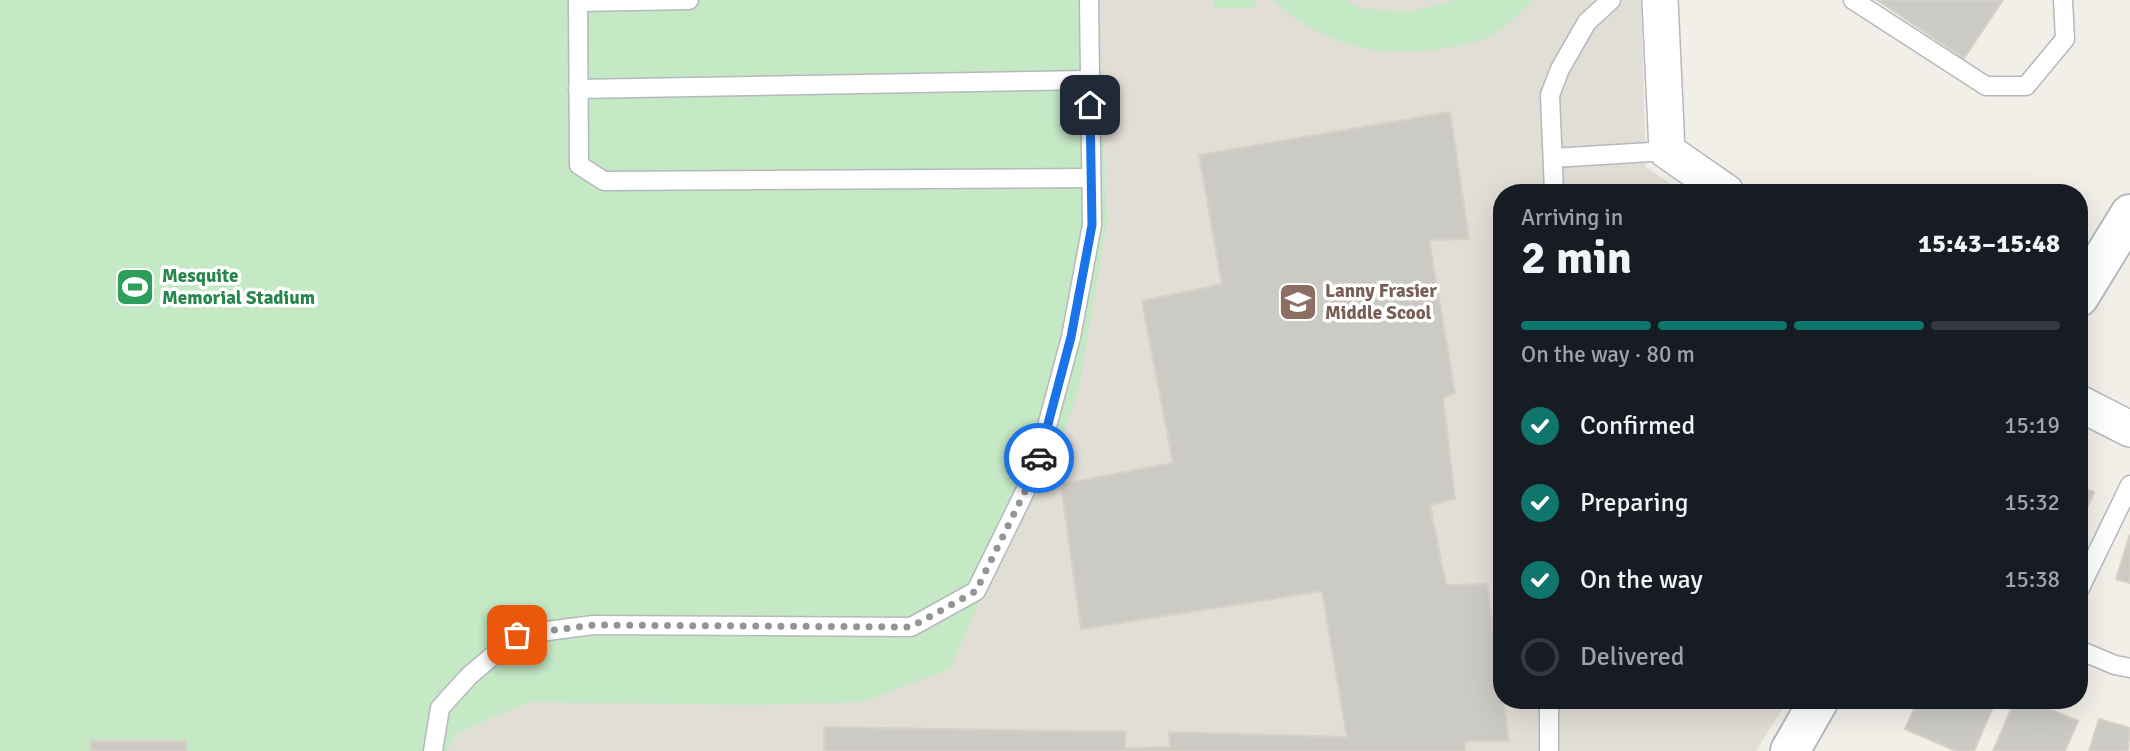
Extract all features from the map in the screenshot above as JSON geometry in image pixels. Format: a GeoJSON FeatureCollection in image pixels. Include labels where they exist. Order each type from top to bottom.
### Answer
{"type":"FeatureCollection","features":[{"type":"Feature","properties":{"kind":"main road"},"geometry":{"type":"LineString","coordinates":[[2088,282],[2130,214]]}},
{"type":"Feature","properties":{"kind":"main road"},"geometry":{"type":"LineString","coordinates":[[1790,751],[1814,709]]}},
{"type":"Feature","properties":{"kind":"street"},"geometry":{"type":"LineString","coordinates":[[1660,0],[1667,151],[1714,184]]}},
{"type":"Feature","properties":{"kind":"street"},"geometry":{"type":"LineString","coordinates":[[2088,408],[2130,429]]}},
{"type":"Feature","properties":{"kind":"lane"},"geometry":{"type":"LineString","coordinates":[[689,0],[578,1],[579,164],[604,181],[1091,178]]}},
{"type":"Feature","properties":{"kind":"lane"},"geometry":{"type":"LineString","coordinates":[[433,751],[440,708],[469,676],[517,635],[593,625],[911,627],[976,591],[1035,471],[1073,325],[1092,225],[1089,0]]}},
{"type":"Feature","properties":{"kind":"lane"},"geometry":{"type":"LineString","coordinates":[[1553,184],[1550,95],[1560,69],[1587,22],[1611,0]]}},
{"type":"Feature","properties":{"kind":"lane"},"geometry":{"type":"LineString","coordinates":[[1853,0],[1986,86],[2026,86],[2065,39],[2063,0]]}},
{"type":"Feature","properties":{"kind":"lane"},"geometry":{"type":"LineString","coordinates":[[578,89],[1090,80]]}},
{"type":"Feature","properties":{"kind":"lane"},"geometry":{"type":"LineString","coordinates":[[1553,158],[1667,151]]}},
{"type":"Feature","properties":{"kind":"lane"},"geometry":{"type":"LineString","coordinates":[[2088,571],[2130,485]]}},
{"type":"Feature","properties":{"kind":"lane"},"geometry":{"type":"LineString","coordinates":[[2088,654],[2130,668]]}},
{"type":"Feature","properties":{"kind":"lane"},"geometry":{"type":"LineString","coordinates":[[1549,709],[1549,751]]}},
{"type":"Feature","properties":{"kind":"shaded area","name":"Lanny Frasier Middle Scool"},"geometry":{"type":"Polygon","coordinates":[[[1098,0],[1641,0],[1646,167],[1671,184],[1493,184],[1493,709],[1782,709],[1756,751],[447,751],[458,733],[529,702],[1107,221],[1098,0]]]}},
{"type":"Feature","properties":{"kind":"green space","name":"Mesquite Memorial Stadium"},"geometry":{"type":"Polygon","coordinates":[[[0,0],[1098,0],[1107,221],[1080,383],[1056,457],[1024,501],[950,669],[862,702],[753,705],[529,702],[458,733],[447,751],[0,751],[0,0]]]}},
{"type":"Feature","properties":{"kind":"green space"},"geometry":{"type":"Polygon","coordinates":[[[1214,0],[1255,0],[1255,8],[1214,8],[1214,0]]]}},
{"type":"Feature","properties":{"kind":"green space"},"geometry":{"type":"Polygon","coordinates":[[[1274,0],[1345,0],[1360,8],[1411,12],[1455,0],[1533,0],[1505,26],[1484,39],[1435,50],[1410,52],[1385,51],[1337,40],[1293,17],[1274,0]]]}},
{"type":"Feature","properties":{"kind":"building"},"geometry":{"type":"Polygon","coordinates":[[[1877,0],[2003,0],[1964,58],[1877,0]]]}},
{"type":"Feature","properties":{"kind":"building"},"geometry":{"type":"Polygon","coordinates":[[[1450,112],[1469,239],[1429,240],[1455,393],[1443,398],[1455,499],[1430,505],[1446,585],[1487,584],[1493,627],[1493,709],[1505,709],[1509,741],[1465,741],[1465,751],[824,751],[824,727],[1126,732],[1125,748],[1170,747],[1169,732],[1347,737],[1322,591],[1081,629],[1061,484],[1173,463],[1142,301],[1222,284],[1199,155],[1450,112]]]}},
{"type":"Feature","properties":{"kind":"building"},"geometry":{"type":"Polygon","coordinates":[[[2088,490],[2094,492],[2088,506],[2088,490]]]}},
{"type":"Feature","properties":{"kind":"building"},"geometry":{"type":"Polygon","coordinates":[[[2130,534],[2130,583],[2116,579],[2130,534]]]}},
{"type":"Feature","properties":{"kind":"building"},"geometry":{"type":"Polygon","coordinates":[[[1914,709],[1992,709],[1974,751],[1956,751],[1905,729],[1914,709]]]}},
{"type":"Feature","properties":{"kind":"building"},"geometry":{"type":"Polygon","coordinates":[[[2011,709],[2050,709],[2078,721],[2065,751],[1993,751],[2011,709]]]}},
{"type":"Feature","properties":{"kind":"building"},"geometry":{"type":"Polygon","coordinates":[[[2099,719],[2130,728],[2128,751],[2089,751],[2099,719]]]}},
{"type":"Feature","properties":{"kind":"building"},"geometry":{"type":"Polygon","coordinates":[[[91,741],[186,741],[186,751],[91,751],[91,741]]]}},
{"type":"Feature","properties":{"kind":"way so far"},"geometry":{"type":"LineString","coordinates":[[517,635],[593,625],[911,627],[976,591],[1039,458]]}},
{"type":"Feature","properties":{"kind":"place","name":"Mesquite Memorial Stadium"},"geometry":{"type":"Point","coordinates":[135,287]}},
{"type":"Feature","properties":{"kind":"place","name":"Lanny Frasier Middle Scool"},"geometry":{"type":"Point","coordinates":[1298,302]}},
{"type":"Feature","properties":{"kind":"route"},"geometry":{"type":"LineString","coordinates":[[1039,458],[1071,337],[1092,225],[1090,105]]}}]}
